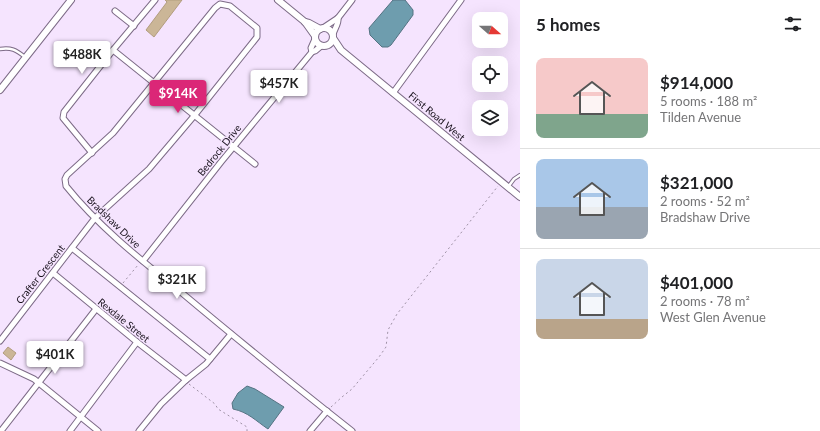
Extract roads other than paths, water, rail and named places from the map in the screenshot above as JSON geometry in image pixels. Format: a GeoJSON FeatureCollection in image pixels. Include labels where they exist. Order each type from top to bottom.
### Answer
{"type":"FeatureCollection","features":[{"type":"Feature","properties":{"kind":"street"},"geometry":{"type":"LineString","coordinates":[[0,90],[71,0]]}},
{"type":"Feature","properties":{"kind":"street"},"geometry":{"type":"LineString","coordinates":[[92,153],[63,118],[64,112],[113,50],[156,0]]}},
{"type":"Feature","properties":{"kind":"street","name":"First Road West"},"geometry":{"type":"LineString","coordinates":[[278,0],[305,22],[316,42],[324,46],[341,50]]}},
{"type":"Feature","properties":{"kind":"street"},"geometry":{"type":"LineString","coordinates":[[315,38],[318,30],[338,18],[352,0]]}},
{"type":"Feature","properties":{"kind":"street"},"geometry":{"type":"LineString","coordinates":[[393,93],[461,0]]}},
{"type":"Feature","properties":{"kind":"street","name":"Bradshaw Drive"},"geometry":{"type":"LineString","coordinates":[[194,116],[256,37],[256,28],[230,6],[220,4],[113,133],[67,175],[66,186],[95,218],[140,263],[352,431]]}},
{"type":"Feature","properties":{"kind":"street"},"geometry":{"type":"LineString","coordinates":[[115,11],[134,26]]}},
{"type":"Feature","properties":{"kind":"street"},"geometry":{"type":"LineString","coordinates":[[324,46],[332,41],[338,18]]}},
{"type":"Feature","properties":{"kind":"street","name":"First Road West"},"geometry":{"type":"LineString","coordinates":[[305,22],[330,30],[341,50],[520,197]]}},
{"type":"Feature","properties":{"kind":"street","name":"Bedrock Drive"},"geometry":{"type":"LineString","coordinates":[[312,52],[315,38]]}},
{"type":"Feature","properties":{"kind":"street","name":"Bedrock Drive"},"geometry":{"type":"LineString","coordinates":[[140,263],[233,147],[312,52],[324,46]]}},
{"type":"Feature","properties":{"kind":"street"},"geometry":{"type":"LineString","coordinates":[[113,50],[255,164]]}},
{"type":"Feature","properties":{"kind":"street","name":"Crafter Crescent"},"geometry":{"type":"LineString","coordinates":[[0,341],[95,218],[148,169],[194,116]]}},
{"type":"Feature","properties":{"kind":"street"},"geometry":{"type":"LineString","coordinates":[[72,248],[210,359]]}},
{"type":"Feature","properties":{"kind":"street","name":"Rexdale Street"},"geometry":{"type":"LineString","coordinates":[[53,273],[188,382]]}},
{"type":"Feature","properties":{"kind":"street"},"geometry":{"type":"LineString","coordinates":[[1,431],[96,309]]}},
{"type":"Feature","properties":{"kind":"street"},"geometry":{"type":"LineString","coordinates":[[139,431],[161,404],[188,382],[231,334]]}},
{"type":"Feature","properties":{"kind":"street"},"geometry":{"type":"LineString","coordinates":[[70,431],[137,342]]}},
{"type":"Feature","properties":{"kind":"street"},"geometry":{"type":"LineString","coordinates":[[0,363],[21,372],[38,383],[98,431]]}},
{"type":"Feature","properties":{"kind":"street"},"geometry":{"type":"LineString","coordinates":[[310,431],[327,411]]}},
{"type":"Feature","properties":{"kind":"lane"},"geometry":{"type":"LineString","coordinates":[[0,49],[11,48],[26,58]]}},
{"type":"Feature","properties":{"kind":"lane"},"geometry":{"type":"LineString","coordinates":[[508,188],[514,179],[520,175]]}},
{"type":"Feature","properties":{"kind":"water"},"geometry":{"type":"Polygon","coordinates":[[[393,0],[405,0],[413,10],[413,15],[391,45],[388,47],[382,47],[370,35],[369,28],[393,0]]]}},
{"type":"Feature","properties":{"kind":"water"},"geometry":{"type":"Polygon","coordinates":[[[247,386],[255,389],[284,407],[268,429],[248,415],[233,409],[232,403],[238,393],[247,386]]]}}]}
